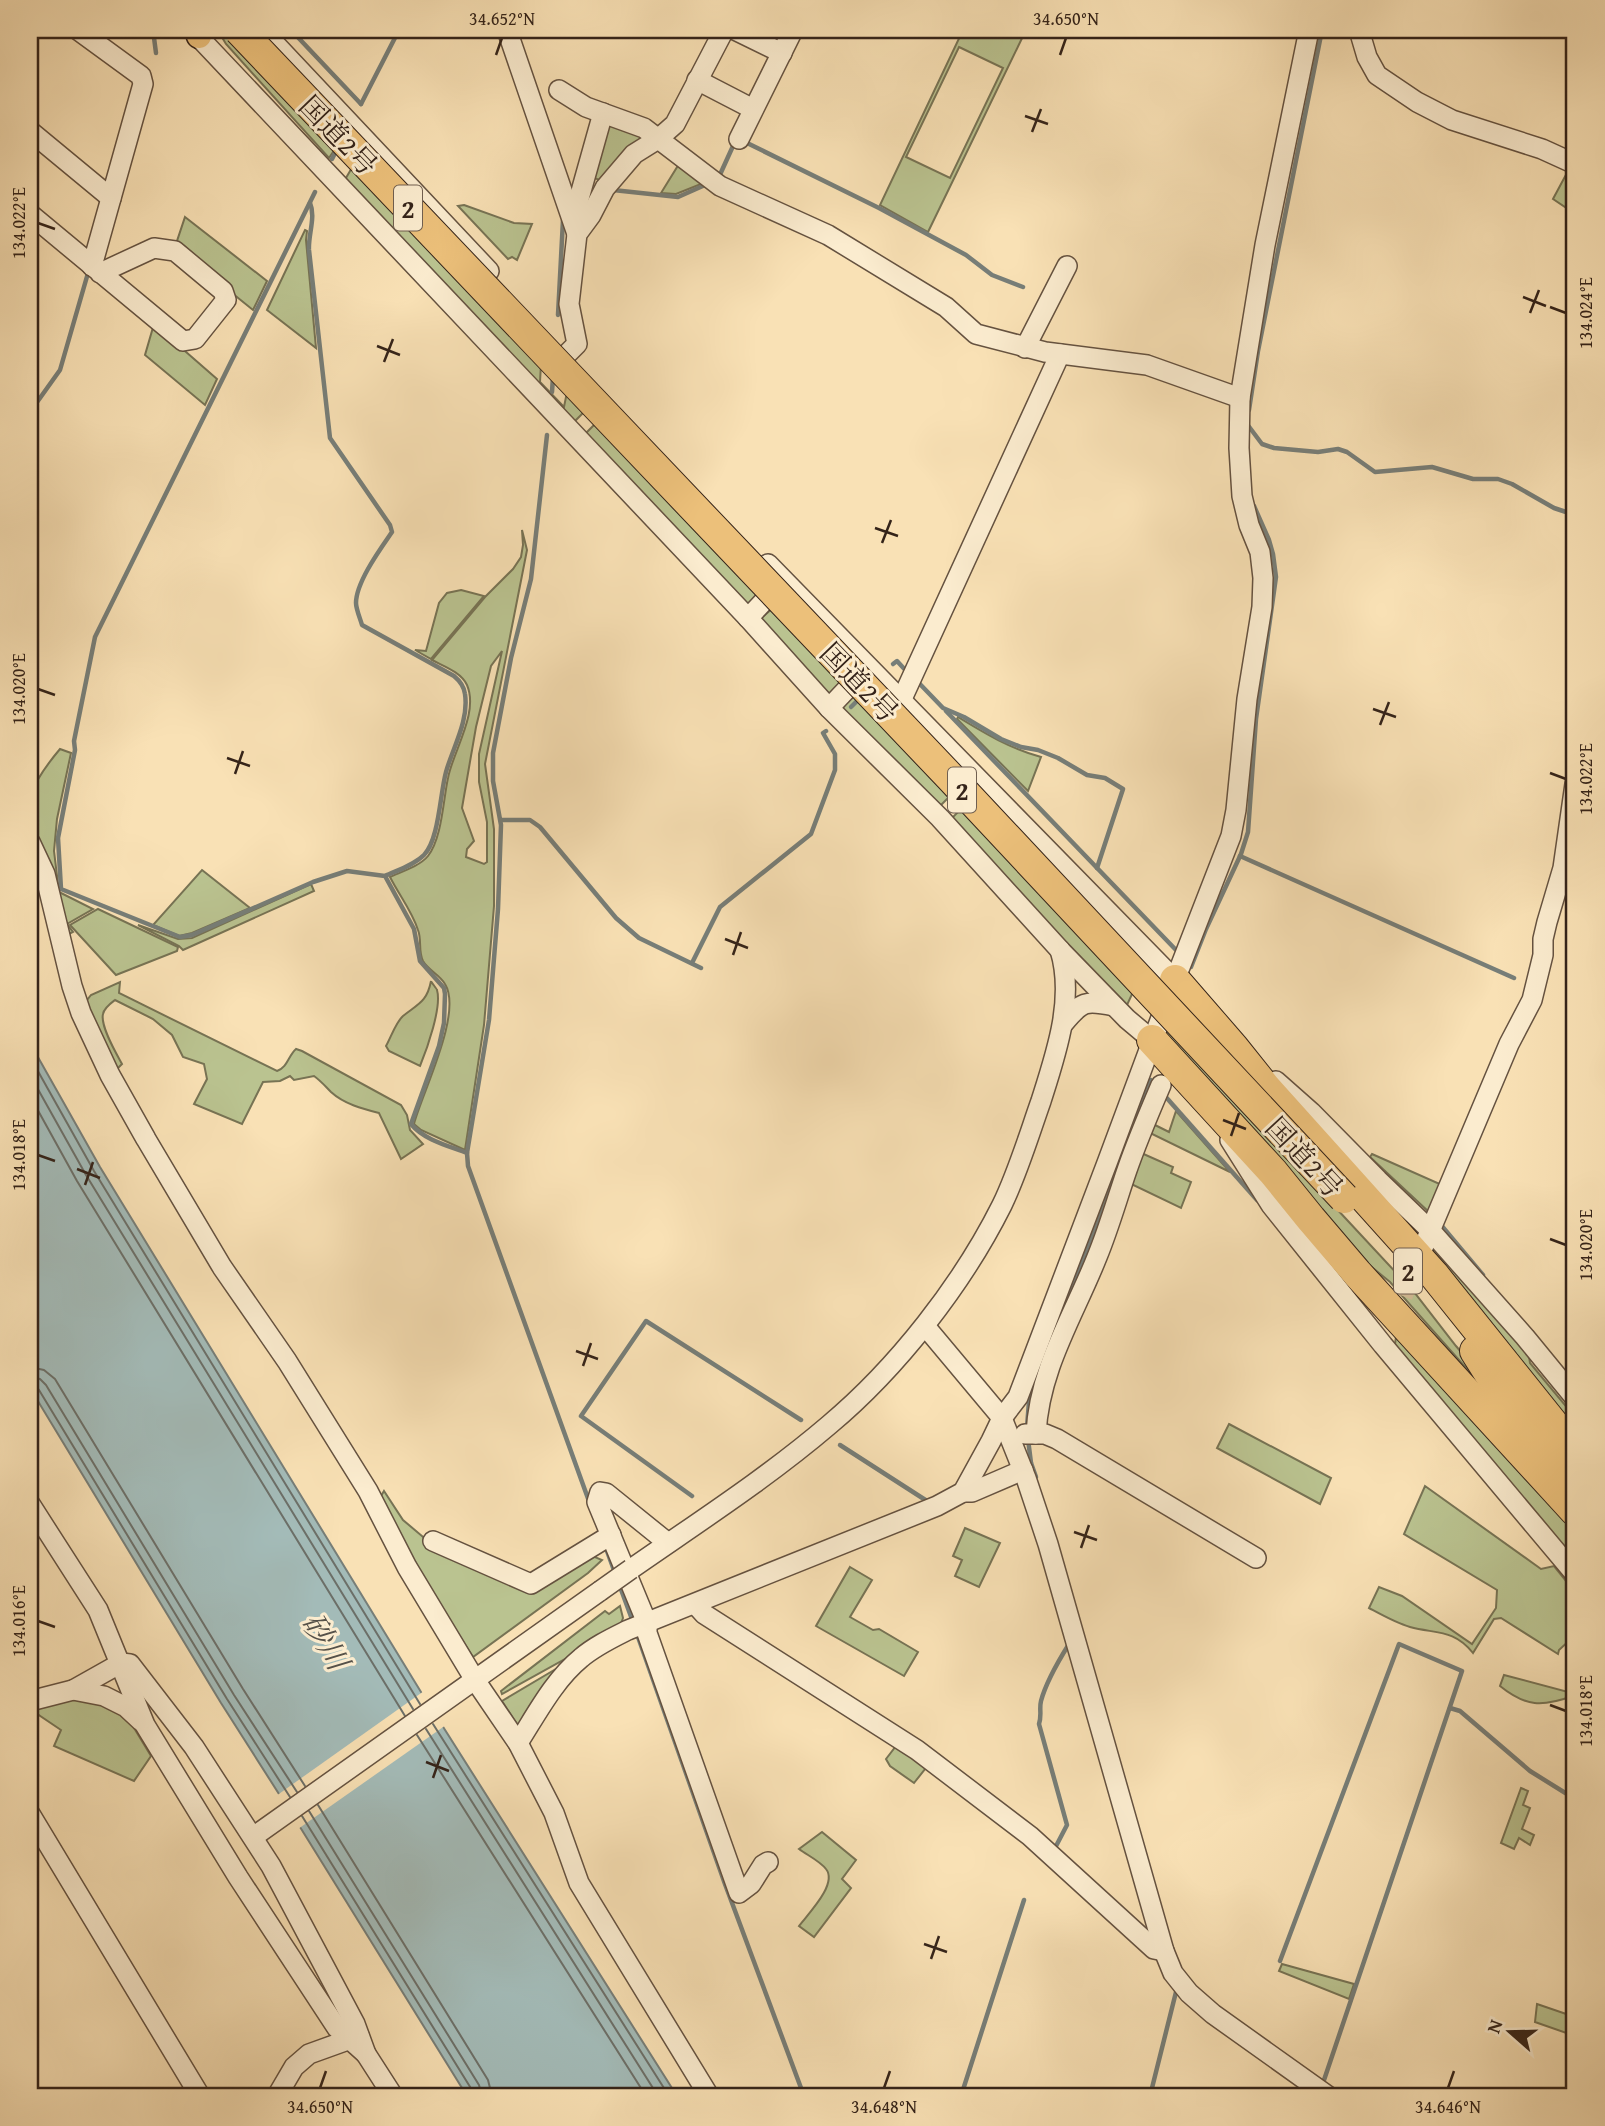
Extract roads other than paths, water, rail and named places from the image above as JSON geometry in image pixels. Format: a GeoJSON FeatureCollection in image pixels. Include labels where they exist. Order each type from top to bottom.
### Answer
{"type":"FeatureCollection","features":[{"type":"Feature","properties":{"kind":"highway","name":"国道2号"},"geometry":{"type":"LineString","coordinates":[[239,30],[950,777],[1343,1198],[1575,1469]]}},
{"type":"Feature","properties":{"kind":"highway"},"geometry":{"type":"LineString","coordinates":[[1175,980],[1266,1088],[1425,1265],[1575,1451]]}},
{"type":"Feature","properties":{"kind":"highway"},"geometry":{"type":"LineString","coordinates":[[1152,1040],[1273,1172],[1357,1273],[1575,1511]]}},
{"type":"Feature","properties":{"kind":"highway","name":"国道2号"},"geometry":{"type":"LineString","coordinates":[[1471,1345],[1504,1397],[1575,1482]]}},
{"type":"Feature","properties":{"kind":"street"},"geometry":{"type":"LineString","coordinates":[[78,30],[141,76],[143,84],[111,198],[96,270]]}},
{"type":"Feature","properties":{"kind":"street"},"geometry":{"type":"LineString","coordinates":[[262,30],[783,580],[1175,980]]}},
{"type":"Feature","properties":{"kind":"street"},"geometry":{"type":"LineString","coordinates":[[507,30],[575,234]]}},
{"type":"Feature","properties":{"kind":"street"},"geometry":{"type":"LineString","coordinates":[[575,234],[612,180],[634,154],[675,124],[724,30]]}},
{"type":"Feature","properties":{"kind":"street"},"geometry":{"type":"LineString","coordinates":[[735,30],[782,53]]}},
{"type":"Feature","properties":{"kind":"street"},"geometry":{"type":"LineString","coordinates":[[739,139],[793,30]]}},
{"type":"Feature","properties":{"kind":"street"},"geometry":{"type":"LineString","coordinates":[[518,1743],[557,1684],[578,1660],[640,1622],[695,1604],[937,1506],[965,1489],[1002,1418],[1018,1397],[1231,836],[1247,699],[1262,607],[1263,578],[1261,552],[1249,525],[1242,496],[1240,398],[1263,257],[1309,30]]}},
{"type":"Feature","properties":{"kind":"street"},"geometry":{"type":"LineString","coordinates":[[1359,30],[1367,57],[1377,75],[1417,102],[1452,120],[1542,149],[1575,164]]}},
{"type":"Feature","properties":{"kind":"street"},"geometry":{"type":"LineString","coordinates":[[197,32],[748,618],[829,708],[940,818],[1114,1006],[1152,1040]]}},
{"type":"Feature","properties":{"kind":"street"},"geometry":{"type":"LineString","coordinates":[[697,80],[753,110]]}},
{"type":"Feature","properties":{"kind":"street"},"geometry":{"type":"LineString","coordinates":[[559,90],[586,107],[644,128],[720,186],[828,235],[946,307],[976,334],[1059,357],[1147,365],[1240,398]]}},
{"type":"Feature","properties":{"kind":"street"},"geometry":{"type":"LineString","coordinates":[[567,354],[577,344],[569,304],[575,234],[603,113]]}},
{"type":"Feature","properties":{"kind":"street"},"geometry":{"type":"LineString","coordinates":[[30,131],[111,198]]}},
{"type":"Feature","properties":{"kind":"street"},"geometry":{"type":"LineString","coordinates":[[334,180],[359,131]]}},
{"type":"Feature","properties":{"kind":"street"},"geometry":{"type":"LineString","coordinates":[[30,214],[96,270],[183,341],[194,339],[226,300],[223,291],[175,251],[154,248],[96,270]]}},
{"type":"Feature","properties":{"kind":"street"},"geometry":{"type":"LineString","coordinates":[[1025,348],[1067,266]]}},
{"type":"Feature","properties":{"kind":"street"},"geometry":{"type":"LineString","coordinates":[[901,701],[1059,357]]}},
{"type":"Feature","properties":{"kind":"street"},"geometry":{"type":"LineString","coordinates":[[574,433],[608,397]]}},
{"type":"Feature","properties":{"kind":"street"},"geometry":{"type":"LineString","coordinates":[[748,618],[783,580]]}},
{"type":"Feature","properties":{"kind":"street"},"geometry":{"type":"LineString","coordinates":[[829,708],[868,667]]}},
{"type":"Feature","properties":{"kind":"street"},"geometry":{"type":"LineString","coordinates":[[940,818],[980,783]]}},
{"type":"Feature","properties":{"kind":"street"},"geometry":{"type":"LineString","coordinates":[[1422,1250],[1509,1044],[1532,1000],[1543,955],[1543,939],[1563,868],[1575,783]]}},
{"type":"Feature","properties":{"kind":"street"},"geometry":{"type":"LineString","coordinates":[[30,842],[46,874],[72,986],[81,1013],[110,1075],[222,1267],[287,1361],[368,1491],[407,1567],[475,1680],[518,1743],[554,1813],[579,1883],[709,2096]]}},
{"type":"Feature","properties":{"kind":"street"},"geometry":{"type":"LineString","coordinates":[[253,1837],[756,1481],[828,1426],[864,1393],[925,1326],[957,1283],[1002,1205],[1031,1131],[1063,1024],[1065,977],[1060,950]]}},
{"type":"Feature","properties":{"kind":"street"},"geometry":{"type":"LineString","coordinates":[[1063,1024],[1085,1002],[1114,1006]]}},
{"type":"Feature","properties":{"kind":"street"},"geometry":{"type":"LineString","coordinates":[[1234,1048],[1311,1112],[1430,1230],[1575,1398]]}},
{"type":"Feature","properties":{"kind":"street"},"geometry":{"type":"LineString","coordinates":[[1161,1085],[1097,1256],[1051,1363],[1025,1434],[1023,1470],[1048,1544],[1164,1951],[1174,1973],[1189,1993],[1213,2014],[1328,2096]]}},
{"type":"Feature","properties":{"kind":"street"},"geometry":{"type":"LineString","coordinates":[[1196,1087],[1271,1205],[1387,1336],[1575,1574]]}},
{"type":"Feature","properties":{"kind":"street"},"geometry":{"type":"LineString","coordinates":[[925,1326],[1002,1418],[1025,1434],[1045,1434],[1057,1439],[1256,1558]]}},
{"type":"Feature","properties":{"kind":"street"},"geometry":{"type":"LineString","coordinates":[[965,1489],[972,1492],[1023,1470]]}},
{"type":"Feature","properties":{"kind":"street"},"geometry":{"type":"LineString","coordinates":[[668,1543],[606,1493],[600,1492],[597,1502],[605,1538],[647,1633],[739,1892],[751,1884],[762,1865],[768,1863]]}},
{"type":"Feature","properties":{"kind":"street"},"geometry":{"type":"LineString","coordinates":[[30,1504],[98,1610],[145,1725],[238,1877],[337,2028],[358,2043],[393,2096]]}},
{"type":"Feature","properties":{"kind":"street"},"geometry":{"type":"LineString","coordinates":[[433,1541],[531,1584],[605,1538]]}},
{"type":"Feature","properties":{"kind":"street"},"geometry":{"type":"LineString","coordinates":[[695,1604],[704,1614],[918,1750],[1031,1836],[1154,1949],[1164,1951]]}},
{"type":"Feature","properties":{"kind":"street"},"geometry":{"type":"LineString","coordinates":[[30,1701],[73,1690],[121,1663],[130,1664],[194,1747],[271,1866],[355,2024],[358,2043]]}},
{"type":"Feature","properties":{"kind":"street"},"geometry":{"type":"LineString","coordinates":[[73,1690],[104,1696],[126,1707],[145,1725]]}},
{"type":"Feature","properties":{"kind":"street"},"geometry":{"type":"LineString","coordinates":[[30,1814],[200,2096]]}},
{"type":"Feature","properties":{"kind":"street"},"geometry":{"type":"LineString","coordinates":[[277,2096],[294,2067],[309,2053],[358,2043]]}},
{"type":"Feature","properties":{"kind":"water","name":"砂川"},"geometry":{"type":"Polygon","coordinates":[[[30,1043],[100,1167],[421,1692],[677,2096],[467,2096],[221,1703],[30,1388],[30,1043]]]}},
{"type":"Feature","properties":{"kind":"waterway"},"geometry":{"type":"LineString","coordinates":[[153,30],[156,53]]}},
{"type":"Feature","properties":{"kind":"waterway"},"geometry":{"type":"LineString","coordinates":[[291,30],[361,104]]}},
{"type":"Feature","properties":{"kind":"waterway"},"geometry":{"type":"LineString","coordinates":[[361,104],[399,30]]}},
{"type":"Feature","properties":{"kind":"waterway"},"geometry":{"type":"LineString","coordinates":[[1249,410],[1258,351],[1322,30]]}},
{"type":"Feature","properties":{"kind":"waterway"},"geometry":{"type":"LineString","coordinates":[[745,142],[879,208],[966,255],[992,275],[1023,287]]}},
{"type":"Feature","properties":{"kind":"waterway"},"geometry":{"type":"LineString","coordinates":[[718,179],[736,143]]}},
{"type":"Feature","properties":{"kind":"waterway"},"geometry":{"type":"LineString","coordinates":[[332,159],[337,149]]}},
{"type":"Feature","properties":{"kind":"waterway"},"geometry":{"type":"LineString","coordinates":[[613,190],[678,197],[707,186]]}},
{"type":"Feature","properties":{"kind":"waterway"},"geometry":{"type":"LineString","coordinates":[[315,192],[95,637],[58,838],[61,889],[180,937],[192,935],[313,882],[347,871],[385,876],[414,929],[420,961],[444,988],[445,994],[444,1023],[439,1046],[411,1124],[430,1138],[467,1153]]}},
{"type":"Feature","properties":{"kind":"waterway"},"geometry":{"type":"LineString","coordinates":[[310,203],[312,214],[309,250],[330,438],[390,525],[392,532],[360,585],[356,603],[358,614],[362,625],[454,676],[465,694],[463,724],[446,772],[433,839],[424,855],[416,862],[385,876]]}},
{"type":"Feature","properties":{"kind":"waterway"},"geometry":{"type":"LineString","coordinates":[[558,315],[563,220]]}},
{"type":"Feature","properties":{"kind":"waterway"},"geometry":{"type":"LineString","coordinates":[[30,420],[35,405],[60,370],[88,273]]}},
{"type":"Feature","properties":{"kind":"waterway"},"geometry":{"type":"LineString","coordinates":[[552,392],[553,377]]}},
{"type":"Feature","properties":{"kind":"waterway"},"geometry":{"type":"LineString","coordinates":[[1247,424],[1262,444],[1274,448],[1318,452],[1338,449],[1347,452],[1375,472],[1432,467],[1473,479],[1498,479],[1554,508],[1575,512]]}},
{"type":"Feature","properties":{"kind":"waterway"},"geometry":{"type":"LineString","coordinates":[[547,435],[531,579],[511,658],[493,753],[493,781],[501,825],[498,909],[489,1020],[467,1153],[468,1166],[590,1504]]}},
{"type":"Feature","properties":{"kind":"waterway"},"geometry":{"type":"LineString","coordinates":[[1191,967],[1241,854],[1248,832],[1256,719],[1276,577],[1269,540],[1254,506]]}},
{"type":"Feature","properties":{"kind":"waterway"},"geometry":{"type":"LineString","coordinates":[[893,664],[897,661],[908,673]]}},
{"type":"Feature","properties":{"kind":"waterway"},"geometry":{"type":"LineString","coordinates":[[917,681],[943,708],[1001,739],[1058,758],[1087,775],[1105,778],[1123,789],[1097,868]]}},
{"type":"Feature","properties":{"kind":"waterway"},"geometry":{"type":"LineString","coordinates":[[851,707],[860,698]]}},
{"type":"Feature","properties":{"kind":"waterway"},"geometry":{"type":"LineString","coordinates":[[946,711],[1176,950]]}},
{"type":"Feature","properties":{"kind":"waterway"},"geometry":{"type":"LineString","coordinates":[[692,963],[720,907],[811,834],[835,770],[835,754],[823,733],[826,731]]}},
{"type":"Feature","properties":{"kind":"waterway"},"geometry":{"type":"LineString","coordinates":[[501,820],[530,820],[540,827],[616,918],[639,938],[701,968]]}},
{"type":"Feature","properties":{"kind":"waterway"},"geometry":{"type":"LineString","coordinates":[[1240,856],[1514,978]]}},
{"type":"Feature","properties":{"kind":"waterway"},"geometry":{"type":"LineString","coordinates":[[1135,1121],[1151,1080]]}},
{"type":"Feature","properties":{"kind":"waterway"},"geometry":{"type":"LineString","coordinates":[[1165,1096],[1257,1200]]}},
{"type":"Feature","properties":{"kind":"waterway"},"geometry":{"type":"LineString","coordinates":[[1060,1317],[1114,1179]]}},
{"type":"Feature","properties":{"kind":"waterway"},"geometry":{"type":"LineString","coordinates":[[1441,1225],[1483,1275]]}},
{"type":"Feature","properties":{"kind":"waterway"},"geometry":{"type":"LineString","coordinates":[[692,1496],[581,1416],[646,1321],[801,1420]]}},
{"type":"Feature","properties":{"kind":"waterway"},"geometry":{"type":"LineString","coordinates":[[1027,1427],[1029,1402],[1039,1367]]}},
{"type":"Feature","properties":{"kind":"waterway"},"geometry":{"type":"LineString","coordinates":[[1028,1439],[1031,1463]]}},
{"type":"Feature","properties":{"kind":"waterway"},"geometry":{"type":"LineString","coordinates":[[840,1445],[927,1501]]}},
{"type":"Feature","properties":{"kind":"waterway"},"geometry":{"type":"LineString","coordinates":[[1029,1464],[1031,1463],[1036,1477]]}},
{"type":"Feature","properties":{"kind":"waterway"},"geometry":{"type":"LineString","coordinates":[[607,1551],[615,1573]]}},
{"type":"Feature","properties":{"kind":"waterway"},"geometry":{"type":"LineString","coordinates":[[619,1584],[633,1622]]}},
{"type":"Feature","properties":{"kind":"waterway"},"geometry":{"type":"LineString","coordinates":[[637,1634],[725,1884],[804,2096]]}},
{"type":"Feature","properties":{"kind":"waterway"},"geometry":{"type":"LineString","coordinates":[[1055,1848],[1067,1825],[1039,1724],[1040,1704],[1053,1671],[1069,1644]]}},
{"type":"Feature","properties":{"kind":"waterway"},"geometry":{"type":"LineString","coordinates":[[1280,1961],[1399,1644],[1462,1671],[1322,2086]]}},
{"type":"Feature","properties":{"kind":"waterway"},"geometry":{"type":"LineString","coordinates":[[1450,1708],[1460,1711],[1530,1771],[1575,1799]]}},
{"type":"Feature","properties":{"kind":"waterway"},"geometry":{"type":"LineString","coordinates":[[961,2096],[1024,1900]]}},
{"type":"Feature","properties":{"kind":"waterway"},"geometry":{"type":"LineString","coordinates":[[1150,2096],[1177,1988]]}},
{"type":"Feature","properties":{"kind":"tunnel"},"geometry":{"type":"LineString","coordinates":[[1392,1323],[1422,1250]]}}]}
